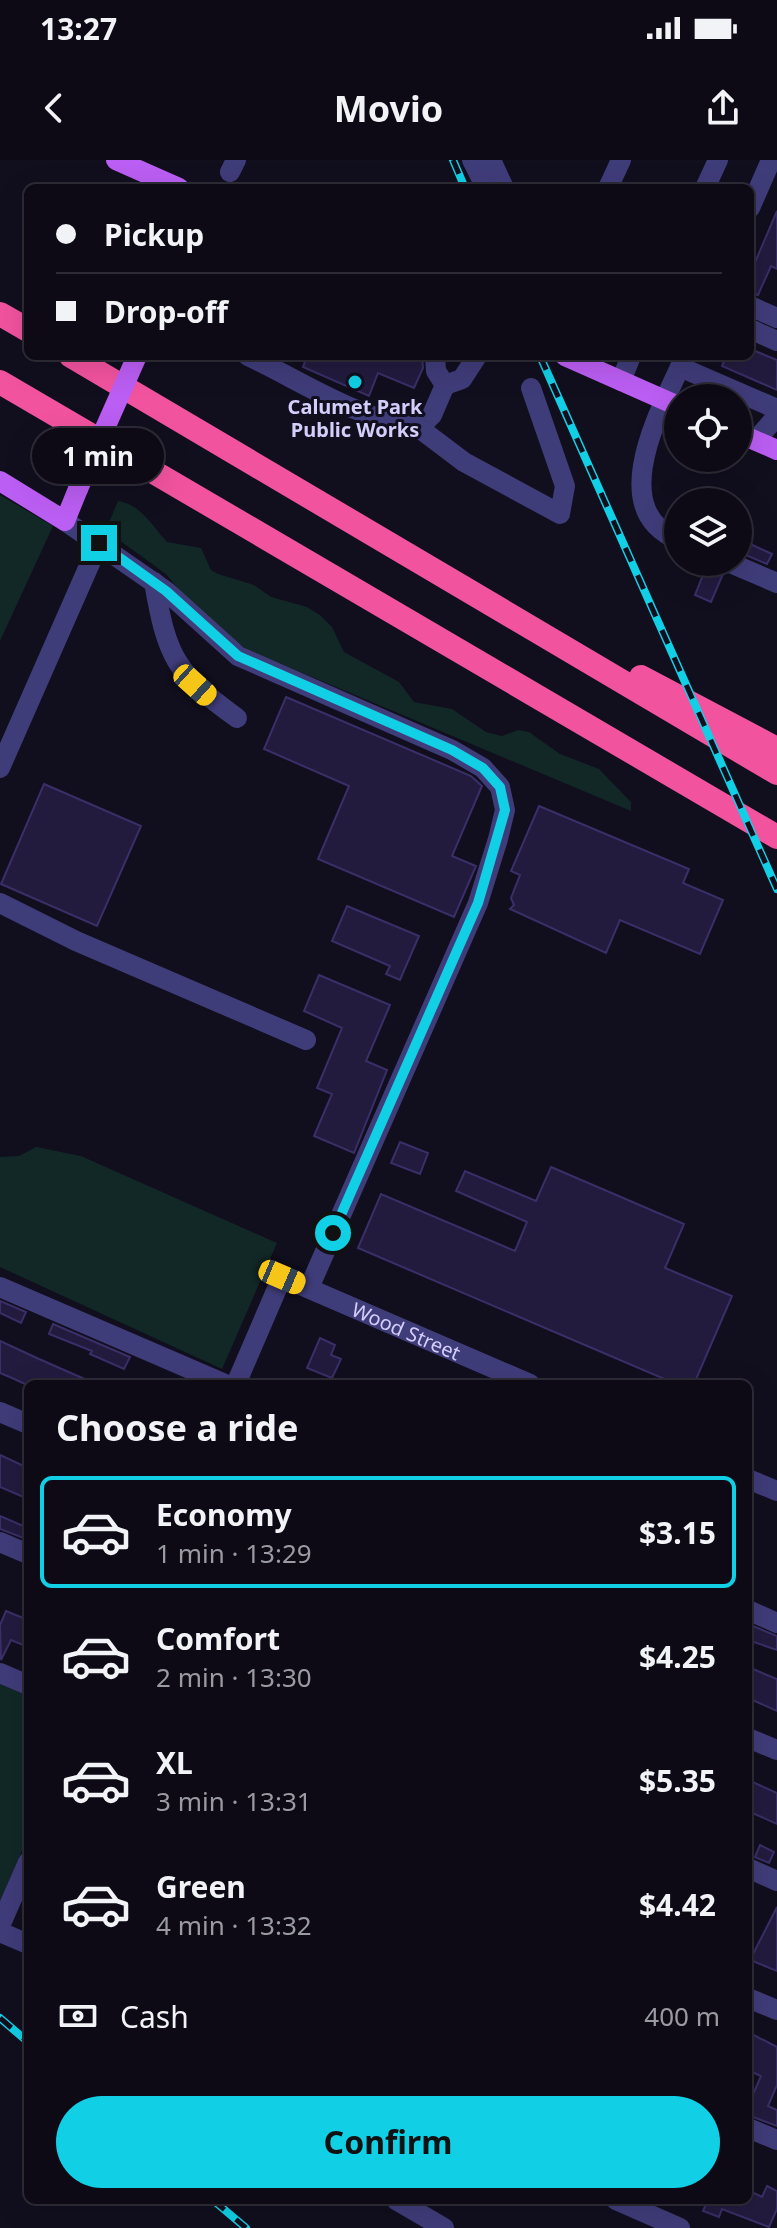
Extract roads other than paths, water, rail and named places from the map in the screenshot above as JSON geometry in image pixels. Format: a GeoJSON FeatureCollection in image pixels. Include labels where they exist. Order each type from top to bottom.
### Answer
{"type":"FeatureCollection","features":[{"type":"Feature","properties":{"kind":"highway"},"geometry":{"type":"LineString","coordinates":[[0,314],[24,328]]}},
{"type":"Feature","properties":{"kind":"highway"},"geometry":{"type":"LineString","coordinates":[[78,360],[496,610],[777,773]]}},
{"type":"Feature","properties":{"kind":"highway"},"geometry":{"type":"LineString","coordinates":[[0,382],[777,837]]}},
{"type":"Feature","properties":{"kind":"highway"},"geometry":{"type":"LineString","coordinates":[[496,610],[643,678],[777,749]]}},
{"type":"Feature","properties":{"kind":"main road"},"geometry":{"type":"LineString","coordinates":[[116,160],[170,184]]}},
{"type":"Feature","properties":{"kind":"main road"},"geometry":{"type":"LineString","coordinates":[[0,481],[65,521],[135,360]]}},
{"type":"Feature","properties":{"kind":"main road"},"geometry":{"type":"LineString","coordinates":[[578,360],[664,400]]}},
{"type":"Feature","properties":{"kind":"main road"},"geometry":{"type":"LineString","coordinates":[[752,438],[777,450]]}},
{"type":"Feature","properties":{"kind":"street"},"geometry":{"type":"LineString","coordinates":[[472,160],[484,184]]}},
{"type":"Feature","properties":{"kind":"street"},"geometry":{"type":"LineString","coordinates":[[491,160],[502,184]]}},
{"type":"Feature","properties":{"kind":"street"},"geometry":{"type":"LineString","coordinates":[[610,184],[621,160]]}},
{"type":"Feature","properties":{"kind":"street"},"geometry":{"type":"LineString","coordinates":[[754,203],[769,185],[771,160]]}},
{"type":"Feature","properties":{"kind":"street"},"geometry":{"type":"LineString","coordinates":[[706,184],[713,161]]}},
{"type":"Feature","properties":{"kind":"street"},"geometry":{"type":"LineString","coordinates":[[754,308],[777,318]]}},
{"type":"Feature","properties":{"kind":"street"},"geometry":{"type":"LineString","coordinates":[[754,331],[777,341]]}},
{"type":"Feature","properties":{"kind":"street"},"geometry":{"type":"LineString","coordinates":[[435,360],[436,371],[445,385]]}},
{"type":"Feature","properties":{"kind":"street"},"geometry":{"type":"LineString","coordinates":[[419,428],[432,415],[445,385],[462,379],[474,360]]}},
{"type":"Feature","properties":{"kind":"street"},"geometry":{"type":"LineString","coordinates":[[621,381],[629,360]]}},
{"type":"Feature","properties":{"kind":"street"},"geometry":{"type":"LineString","coordinates":[[677,384],[682,362],[777,409]]}},
{"type":"Feature","properties":{"kind":"street"},"geometry":{"type":"LineString","coordinates":[[285,364],[315,393],[390,423],[419,428],[464,462],[560,514],[565,486],[531,388]]}},
{"type":"Feature","properties":{"kind":"street"},"geometry":{"type":"LineString","coordinates":[[752,433],[777,416]]}},
{"type":"Feature","properties":{"kind":"street"},"geometry":{"type":"LineString","coordinates":[[664,418],[645,452],[641,484],[649,515],[664,532]]}},
{"type":"Feature","properties":{"kind":"street"},"geometry":{"type":"LineString","coordinates":[[65,521],[154,582],[238,656],[452,750],[483,768],[500,787],[505,810],[478,903],[309,1288]]}},
{"type":"Feature","properties":{"kind":"street"},"geometry":{"type":"LineString","coordinates":[[0,768],[99,543]]}},
{"type":"Feature","properties":{"kind":"street"},"geometry":{"type":"LineString","coordinates":[[752,572],[777,583]]}},
{"type":"Feature","properties":{"kind":"street"},"geometry":{"type":"LineString","coordinates":[[154,582],[164,638],[179,669],[208,697],[237,718]]}},
{"type":"Feature","properties":{"kind":"street"},"geometry":{"type":"LineString","coordinates":[[0,903],[76,941],[306,1040]]}},
{"type":"Feature","properties":{"kind":"street","name":"Wood Street"},"geometry":{"type":"LineString","coordinates":[[238,1380],[282,1277],[521,1380]]}},
{"type":"Feature","properties":{"kind":"street"},"geometry":{"type":"LineString","coordinates":[[0,1287],[216,1380]]}},
{"type":"Feature","properties":{"kind":"street"},"geometry":{"type":"LineString","coordinates":[[0,1412],[24,1422]]}},
{"type":"Feature","properties":{"kind":"street"},"geometry":{"type":"LineString","coordinates":[[752,1481],[777,1491]]}},
{"type":"Feature","properties":{"kind":"street"},"geometry":{"type":"LineString","coordinates":[[0,1542],[24,1552]]}},
{"type":"Feature","properties":{"kind":"street"},"geometry":{"type":"LineString","coordinates":[[752,1612],[777,1623]]}},
{"type":"Feature","properties":{"kind":"street"},"geometry":{"type":"LineString","coordinates":[[0,1673],[24,1683]]}},
{"type":"Feature","properties":{"kind":"street"},"geometry":{"type":"LineString","coordinates":[[752,1740],[777,1750]]}},
{"type":"Feature","properties":{"kind":"street"},"geometry":{"type":"LineString","coordinates":[[752,1870],[777,1881]]}},
{"type":"Feature","properties":{"kind":"street"},"geometry":{"type":"LineString","coordinates":[[24,1872],[0,1929],[24,1942]]}},
{"type":"Feature","properties":{"kind":"street"},"geometry":{"type":"LineString","coordinates":[[752,2000],[777,2010]]}},
{"type":"Feature","properties":{"kind":"street"},"geometry":{"type":"LineString","coordinates":[[752,2130],[777,2140]]}},
{"type":"Feature","properties":{"kind":"street"},"geometry":{"type":"LineString","coordinates":[[403,2204],[446,2227]]}},
{"type":"Feature","properties":{"kind":"street"},"geometry":{"type":"LineString","coordinates":[[625,2204],[680,2228]]}},
{"type":"Feature","properties":{"kind":"railway"},"geometry":{"type":"LineString","coordinates":[[453,160],[463,184]]}},
{"type":"Feature","properties":{"kind":"railway"},"geometry":{"type":"LineString","coordinates":[[542,360],[777,889]]}},
{"type":"Feature","properties":{"kind":"railway"},"geometry":{"type":"LineString","coordinates":[[0,2018],[24,2039]]}},
{"type":"Feature","properties":{"kind":"railway"},"geometry":{"type":"LineString","coordinates":[[218,2204],[246,2228]]}},
{"type":"Feature","properties":{"kind":"place","name":"Calumet Park Public Works"},"geometry":{"type":"Point","coordinates":[355,382]}}]}
